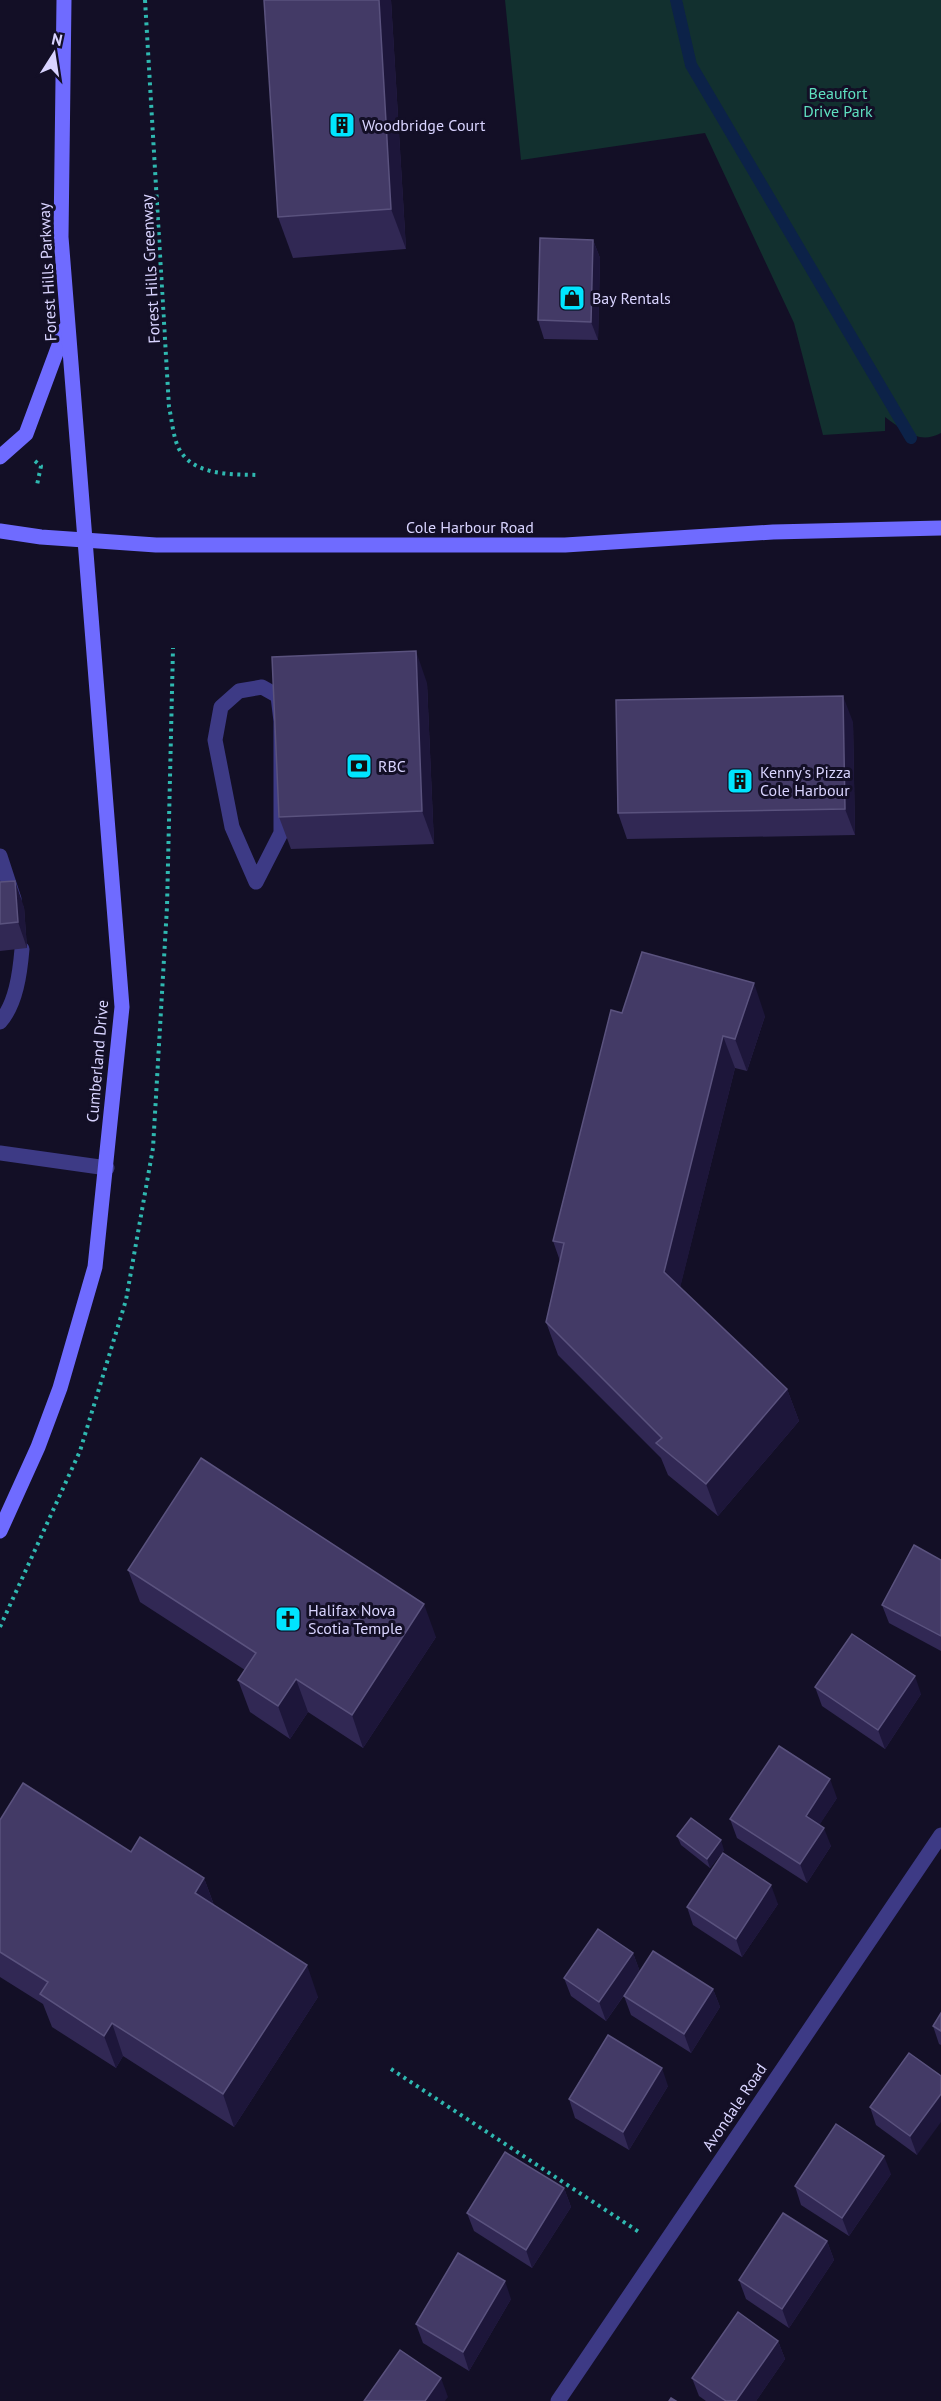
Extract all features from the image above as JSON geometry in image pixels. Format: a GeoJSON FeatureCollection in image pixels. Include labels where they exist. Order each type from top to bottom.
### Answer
{"type":"FeatureCollection","features":[{"type":"Feature","properties":{"kind":"main road","name":"Forest Hills Parkway"},"geometry":{"type":"LineString","coordinates":[[64,0],[61,237],[85,541]]}},
{"type":"Feature","properties":{"kind":"main road"},"geometry":{"type":"LineString","coordinates":[[0,457],[26,434],[67,323]]}},
{"type":"Feature","properties":{"kind":"main road","name":"Cole Harbour Road"},"geometry":{"type":"LineString","coordinates":[[0,531],[85,541],[156,545],[565,545],[750,533],[941,528]]}},
{"type":"Feature","properties":{"kind":"main road","name":"Cumberland Drive"},"geometry":{"type":"LineString","coordinates":[[2,1519],[38,1447],[79,1328],[94,1267],[107,1168],[122,1007],[85,541]]}},
{"type":"Feature","properties":{"kind":"street"},"geometry":{"type":"LineString","coordinates":[[262,687],[278,696],[281,721],[281,833],[256,882],[232,827],[215,740],[221,707],[239,691],[262,687]]}},
{"type":"Feature","properties":{"kind":"street"},"geometry":{"type":"LineString","coordinates":[[0,856],[17,907]]}},
{"type":"Feature","properties":{"kind":"street"},"geometry":{"type":"LineString","coordinates":[[0,1022],[9,1012],[21,967],[22,949]]}},
{"type":"Feature","properties":{"kind":"street"},"geometry":{"type":"LineString","coordinates":[[0,1153],[107,1168]]}},
{"type":"Feature","properties":{"kind":"street","name":"Avondale Road"},"geometry":{"type":"LineString","coordinates":[[558,2401],[941,1834]]}},
{"type":"Feature","properties":{"kind":"path","name":"Forest Hills Greenway"},"geometry":{"type":"LineString","coordinates":[[145,0],[169,407],[174,430],[179,450],[192,464],[220,474],[257,475]]}},
{"type":"Feature","properties":{"kind":"path"},"geometry":{"type":"LineString","coordinates":[[27,455],[41,466],[37,484]]}},
{"type":"Feature","properties":{"kind":"path"},"geometry":{"type":"LineString","coordinates":[[391,2069],[661,2247]]}},
{"type":"Feature","properties":{"kind":"green space","name":"Beaufort Drive Park"},"geometry":{"type":"Polygon","coordinates":[[[505,0],[941,0],[941,433],[918,437],[885,417],[885,431],[823,435],[794,323],[705,133],[521,160],[505,0]]]}},
{"type":"Feature","properties":{"kind":"building","name":"Woodbridge Court"},"geometry":{"type":"Polygon","coordinates":[[[264,0],[379,0],[391,209],[278,217],[264,0]]]}},
{"type":"Feature","properties":{"kind":"building","name":"Bay Rentals"},"geometry":{"type":"Polygon","coordinates":[[[540,238],[593,240],[591,322],[538,320],[540,238]]]}},
{"type":"Feature","properties":{"kind":"building","name":"RBC"},"geometry":{"type":"Polygon","coordinates":[[[416,651],[422,811],[279,817],[272,657],[416,651]]]}},
{"type":"Feature","properties":{"kind":"building","name":"Kenny's Pizza Cole Harbour"},"geometry":{"type":"Polygon","coordinates":[[[843,696],[845,809],[618,813],[616,700],[843,696]]]}},
{"type":"Feature","properties":{"kind":"building"},"geometry":{"type":"Polygon","coordinates":[[[15,881],[18,922],[0,924],[0,882],[15,881]]]}},
{"type":"Feature","properties":{"kind":"building"},"geometry":{"type":"Polygon","coordinates":[[[642,952],[754,983],[735,1039],[723,1036],[664,1272],[787,1389],[706,1484],[656,1443],[662,1438],[546,1322],[564,1243],[553,1241],[611,1010],[622,1013],[642,952]]]}},
{"type":"Feature","properties":{"kind":"building","name":"Halifax Nova Scotia Temple"},"geometry":{"type":"Polygon","coordinates":[[[201,1458],[424,1604],[352,1715],[296,1679],[278,1706],[238,1680],[256,1653],[128,1570],[201,1458]]]}},
{"type":"Feature","properties":{"kind":"building"},"geometry":{"type":"Polygon","coordinates":[[[914,1545],[941,1560],[941,1636],[882,1605],[914,1545]]]}},
{"type":"Feature","properties":{"kind":"building"},"geometry":{"type":"Polygon","coordinates":[[[852,1634],[915,1676],[878,1730],[815,1687],[852,1634]]]}},
{"type":"Feature","properties":{"kind":"building"},"geometry":{"type":"Polygon","coordinates":[[[779,1746],[830,1779],[806,1816],[824,1828],[800,1864],[730,1819],[779,1746]]]}},
{"type":"Feature","properties":{"kind":"building"},"geometry":{"type":"Polygon","coordinates":[[[23,1783],[131,1852],[140,1837],[204,1878],[195,1893],[307,1965],[223,2094],[112,2023],[104,2036],[40,1994],[48,1982],[0,1952],[0,1820],[23,1783]]]}},
{"type":"Feature","properties":{"kind":"building"},"geometry":{"type":"Polygon","coordinates":[[[691,1818],[721,1840],[707,1859],[677,1836],[691,1818]]]}},
{"type":"Feature","properties":{"kind":"building"},"geometry":{"type":"Polygon","coordinates":[[[723,1853],[771,1885],[736,1939],[687,1907],[723,1853]]]}},
{"type":"Feature","properties":{"kind":"building"},"geometry":{"type":"Polygon","coordinates":[[[598,1929],[633,1953],[599,2002],[564,1978],[598,1929]]]}},
{"type":"Feature","properties":{"kind":"building"},"geometry":{"type":"Polygon","coordinates":[[[653,1951],[713,1989],[684,2034],[624,1996],[653,1951]]]}},
{"type":"Feature","properties":{"kind":"building"},"geometry":{"type":"Polygon","coordinates":[[[941,2013],[941,2031],[933,2026],[941,2013]]]}},
{"type":"Feature","properties":{"kind":"building"},"geometry":{"type":"Polygon","coordinates":[[[608,2035],[662,2068],[623,2132],[569,2099],[608,2035]]]}},
{"type":"Feature","properties":{"kind":"building"},"geometry":{"type":"Polygon","coordinates":[[[909,2053],[941,2076],[941,2094],[910,2136],[870,2107],[909,2053]]]}},
{"type":"Feature","properties":{"kind":"building"},"geometry":{"type":"Polygon","coordinates":[[[836,2124],[884,2156],[842,2218],[795,2186],[836,2124]]]}},
{"type":"Feature","properties":{"kind":"building"},"geometry":{"type":"Polygon","coordinates":[[[505,2152],[564,2188],[526,2250],[467,2213],[505,2152]]]}},
{"type":"Feature","properties":{"kind":"building"},"geometry":{"type":"Polygon","coordinates":[[[783,2213],[827,2241],[782,2309],[739,2280],[783,2213]]]}},
{"type":"Feature","properties":{"kind":"building"},"geometry":{"type":"Polygon","coordinates":[[[458,2253],[505,2281],[463,2352],[416,2324],[458,2253]]]}},
{"type":"Feature","properties":{"kind":"building"},"geometry":{"type":"Polygon","coordinates":[[[738,2312],[778,2341],[736,2401],[726,2401],[692,2378],[738,2312]]]}},
{"type":"Feature","properties":{"kind":"building"},"geometry":{"type":"Polygon","coordinates":[[[400,2350],[441,2378],[425,2401],[364,2401],[400,2350]]]}},
{"type":"Feature","properties":{"kind":"waterway"},"geometry":{"type":"LineString","coordinates":[[676,0],[691,65],[911,438]]}},
{"type":"Feature","properties":{"kind":"place","name":"Woodbridge Court"},"geometry":{"type":"Point","coordinates":[342,125]}},
{"type":"Feature","properties":{"kind":"place","name":"Bay Rentals"},"geometry":{"type":"Point","coordinates":[572,298]}},
{"type":"Feature","properties":{"kind":"place","name":"RBC"},"geometry":{"type":"Point","coordinates":[359,766]}},
{"type":"Feature","properties":{"kind":"place","name":"Kenny's Pizza Cole Harbour"},"geometry":{"type":"Point","coordinates":[740,781]}},
{"type":"Feature","properties":{"kind":"place","name":"Halifax Nova Scotia Temple"},"geometry":{"type":"Point","coordinates":[288,1619]}}]}
